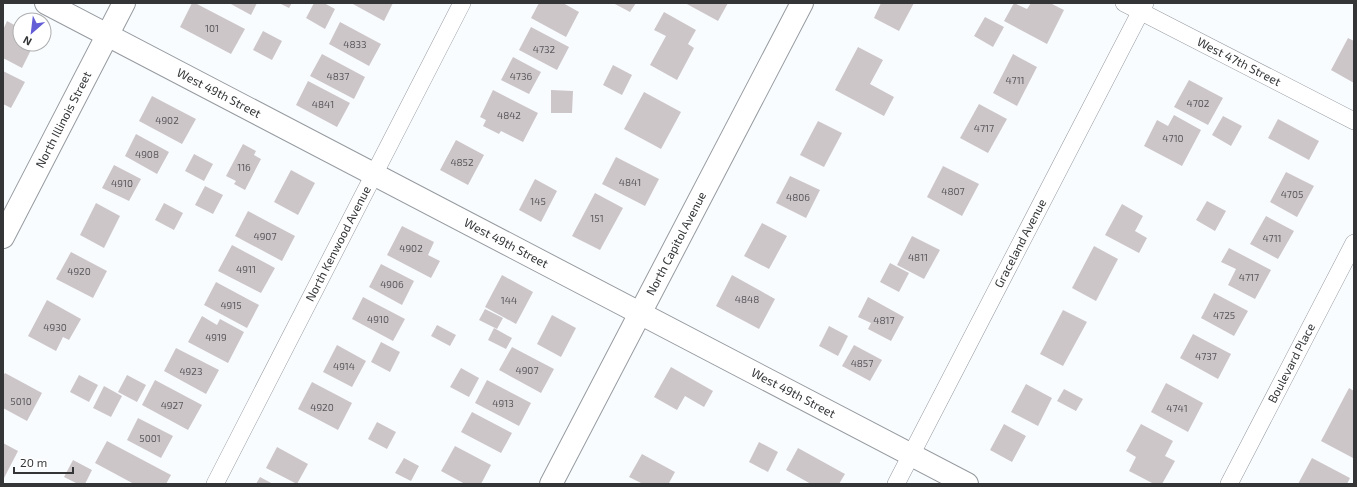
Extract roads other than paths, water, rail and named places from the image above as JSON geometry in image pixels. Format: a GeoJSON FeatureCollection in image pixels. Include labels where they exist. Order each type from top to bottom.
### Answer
{"type":"FeatureCollection","features":[{"type":"Feature","properties":{"kind":"street","name":"West 49th Street"},"geometry":{"type":"LineString","coordinates":[[46,3],[967,484]]}},
{"type":"Feature","properties":{"kind":"street","name":"North Illinois Street"},"geometry":{"type":"LineString","coordinates":[[3,237],[124,3]]}},
{"type":"Feature","properties":{"kind":"street","name":"North Kenwood Avenue"},"geometry":{"type":"LineString","coordinates":[[215,484],[462,3]]}},
{"type":"Feature","properties":{"kind":"street","name":"North Capitol Avenue"},"geometry":{"type":"LineString","coordinates":[[552,484],[802,3]]}},
{"type":"Feature","properties":{"kind":"street","name":"West 47th Street"},"geometry":{"type":"LineString","coordinates":[[1124,3],[1143,7],[1354,121]]}},
{"type":"Feature","properties":{"kind":"street","name":"Graceland Avenue"},"geometry":{"type":"LineString","coordinates":[[896,484],[1143,7]]}},
{"type":"Feature","properties":{"kind":"street","name":"Boulevard Place"},"geometry":{"type":"LineString","coordinates":[[1229,484],[1354,243]]}}]}
